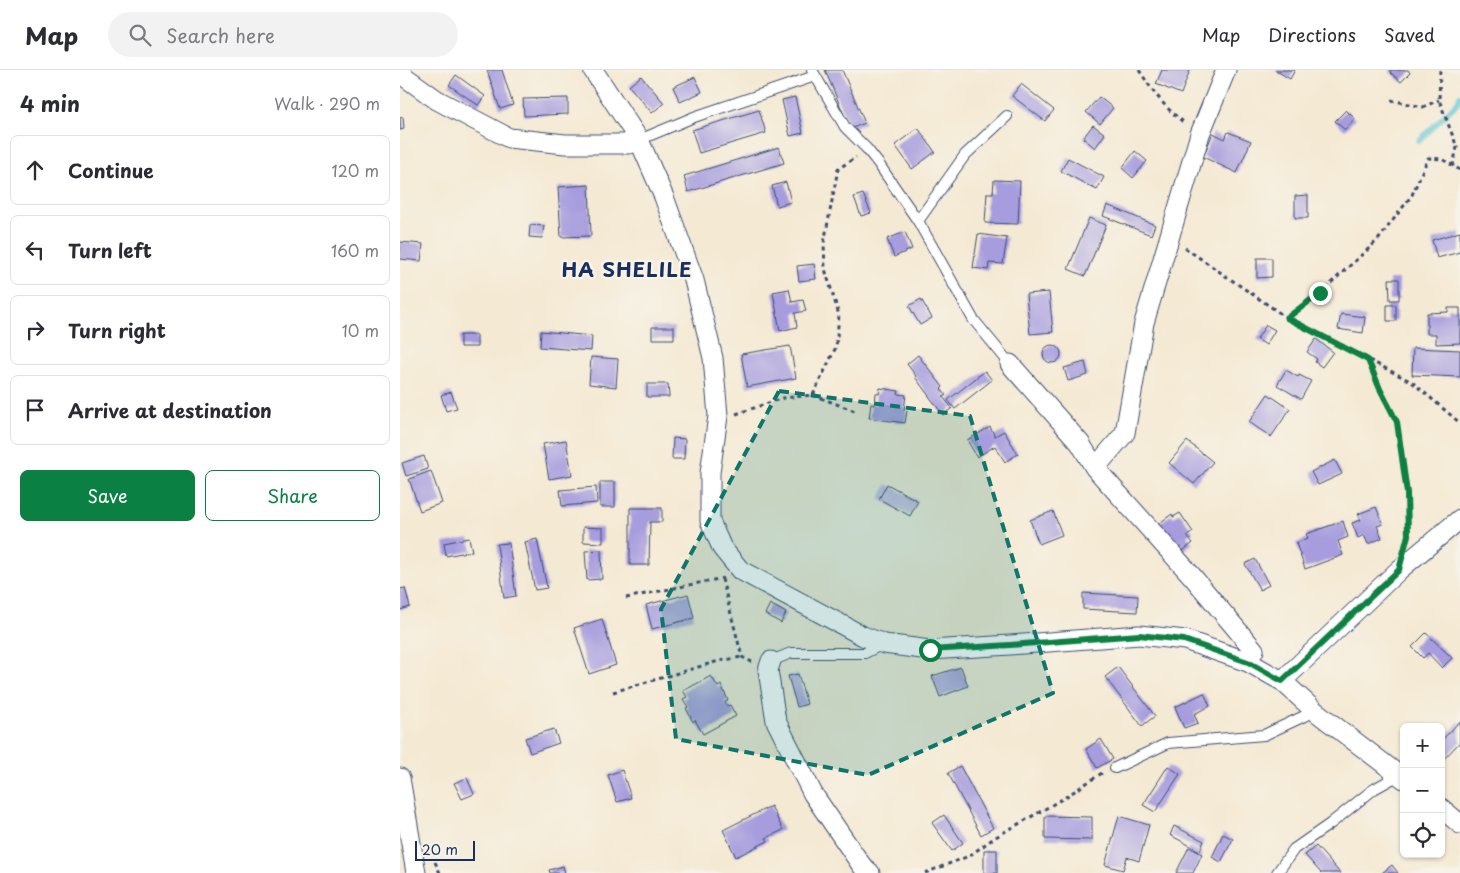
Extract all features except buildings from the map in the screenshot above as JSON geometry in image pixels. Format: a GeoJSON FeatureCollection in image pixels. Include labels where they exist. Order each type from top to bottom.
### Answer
{"type":"FeatureCollection","features":[{"type":"Feature","properties":{"kind":"street"},"geometry":{"type":"LineString","coordinates":[[593,70],[639,140],[664,197],[694,280],[713,358],[718,416],[710,473],[710,521],[722,548],[740,570],[863,636],[884,644],[930,650],[1139,635],[1184,640],[1248,662],[1282,681],[1315,712],[1400,776]]}},
{"type":"Feature","properties":{"kind":"street"},"geometry":{"type":"LineString","coordinates":[[1095,468],[1125,433],[1144,323],[1200,134],[1226,70]]}},
{"type":"Feature","properties":{"kind":"street"},"geometry":{"type":"LineString","coordinates":[[400,76],[405,77],[437,100],[509,138],[565,144],[629,144],[639,140]]}},
{"type":"Feature","properties":{"kind":"street"},"geometry":{"type":"LineString","coordinates":[[1010,364],[1080,443],[1095,468],[1192,576],[1254,650],[1248,662]]}},
{"type":"Feature","properties":{"kind":"street"},"geometry":{"type":"LineString","coordinates":[[1282,681],[1399,570],[1460,519]]}},
{"type":"Feature","properties":{"kind":"street"},"geometry":{"type":"LineString","coordinates":[[770,666],[776,721],[813,794],[862,871]]}},
{"type":"Feature","properties":{"kind":"street"},"geometry":{"type":"LineString","coordinates":[[400,778],[416,873]]}},
{"type":"Feature","properties":{"kind":"street"},"geometry":{"type":"LineString","coordinates":[[1445,811],[1460,824]]}},
{"type":"Feature","properties":{"kind":"lane"},"geometry":{"type":"LineString","coordinates":[[639,140],[694,117],[814,73],[845,127],[867,149],[918,221],[973,319],[1010,364]]}},
{"type":"Feature","properties":{"kind":"lane"},"geometry":{"type":"LineString","coordinates":[[918,221],[965,155],[1007,116]]}},
{"type":"Feature","properties":{"kind":"lane"},"geometry":{"type":"LineString","coordinates":[[770,666],[791,653],[865,653],[884,644]]}},
{"type":"Feature","properties":{"kind":"lane"},"geometry":{"type":"LineString","coordinates":[[1115,768],[1168,743],[1264,735],[1315,712]]}},
{"type":"Feature","properties":{"kind":"lane"},"geometry":{"type":"LineString","coordinates":[[1277,873],[1294,849],[1330,824],[1374,789],[1400,777]]}},
{"type":"Feature","properties":{"kind":"path"},"geometry":{"type":"LineString","coordinates":[[1139,70],[1156,95],[1173,114],[1200,134]]}},
{"type":"Feature","properties":{"kind":"path"},"geometry":{"type":"LineString","coordinates":[[1440,70],[1439,100],[1457,147],[1453,166]]}},
{"type":"Feature","properties":{"kind":"path"},"geometry":{"type":"LineString","coordinates":[[1391,100],[1423,107],[1439,100]]}},
{"type":"Feature","properties":{"kind":"path"},"geometry":{"type":"LineString","coordinates":[[813,396],[836,347],[839,315],[825,269],[824,243],[838,168],[867,149]]}},
{"type":"Feature","properties":{"kind":"path"},"geometry":{"type":"LineString","coordinates":[[1287,318],[1320,293],[1378,240],[1412,195],[1428,158],[1442,159],[1460,170]]}},
{"type":"Feature","properties":{"kind":"path"},"geometry":{"type":"LineString","coordinates":[[1169,236],[1287,318],[1412,382],[1460,422]]}},
{"type":"Feature","properties":{"kind":"path"},"geometry":{"type":"LineString","coordinates":[[1368,360],[1397,422],[1407,493],[1408,535],[1399,570]]}},
{"type":"Feature","properties":{"kind":"path"},"geometry":{"type":"LineString","coordinates":[[718,416],[735,414],[783,398],[813,396],[855,411]]}},
{"type":"Feature","properties":{"kind":"path"},"geometry":{"type":"LineString","coordinates":[[626,598],[722,578],[740,570]]}},
{"type":"Feature","properties":{"kind":"path"},"geometry":{"type":"LineString","coordinates":[[722,578],[742,657]]}},
{"type":"Feature","properties":{"kind":"path"},"geometry":{"type":"LineString","coordinates":[[613,692],[719,661],[742,657],[770,666]]}},
{"type":"Feature","properties":{"kind":"path"},"geometry":{"type":"LineString","coordinates":[[924,873],[969,856],[994,838],[1064,798],[1102,773],[1115,768]]}},
{"type":"Feature","properties":{"kind":"highlighted area"},"geometry":{"type":"Polygon","coordinates":[[[779,391],[970,416],[1053,693],[868,775],[676,739],[661,609],[779,391]]]}},
{"type":"Feature","properties":{"kind":"waterway"},"geometry":{"type":"LineString","coordinates":[[1419,141],[1458,102],[1460,96]]}},
{"type":"Feature","properties":{"kind":"district","name":"HA SHELILE"},"geometry":{"type":"Point","coordinates":[627,270]}},
{"type":"Feature","properties":{"kind":"route"},"geometry":{"type":"LineString","coordinates":[[930,650],[1139,635],[1184,640],[1248,662],[1282,681],[1399,570],[1408,535],[1407,493],[1397,422],[1368,360],[1287,318],[1320,293]]}}]}
